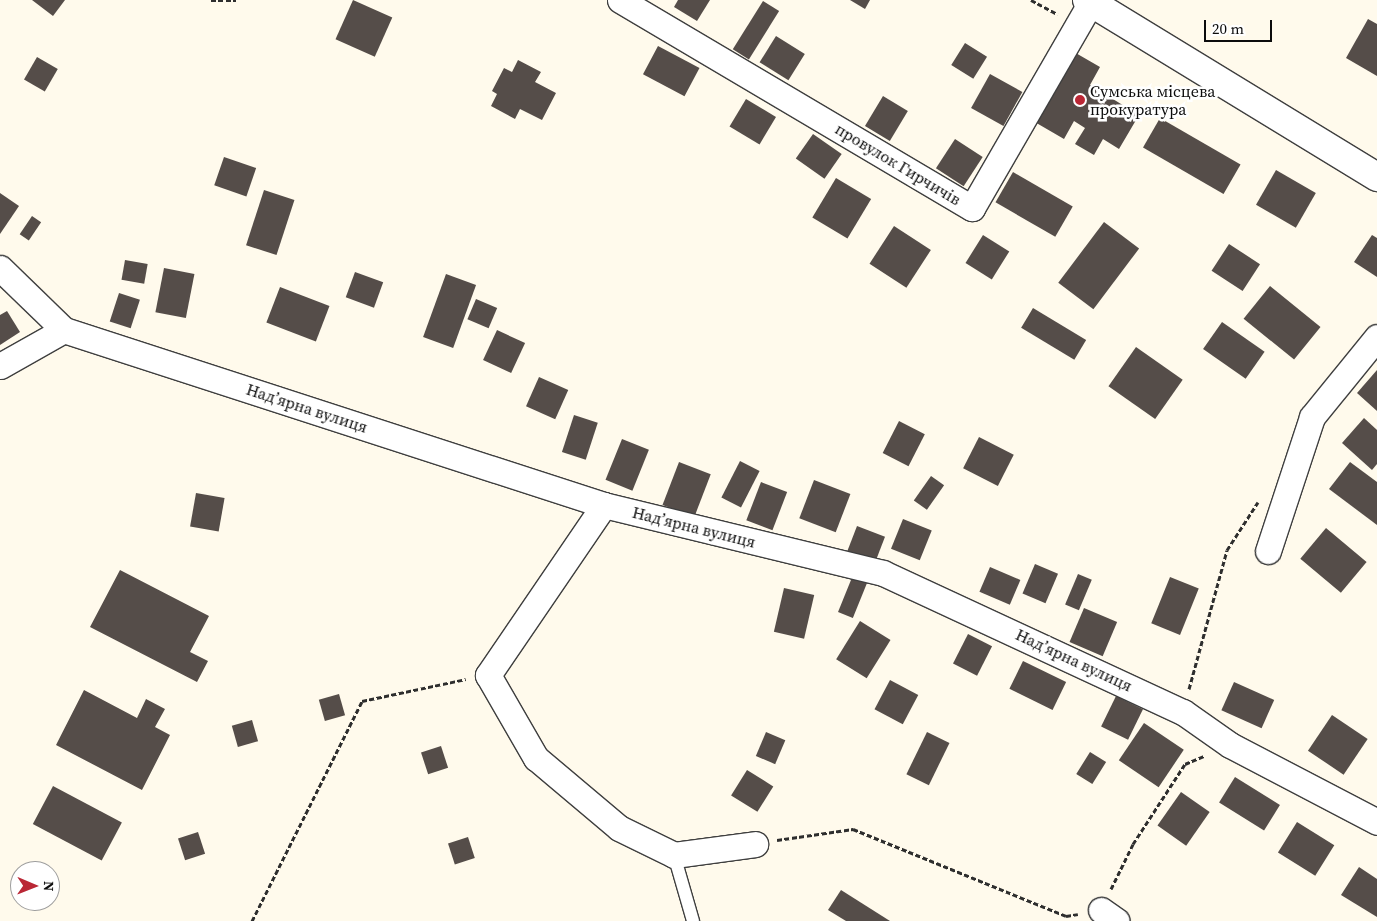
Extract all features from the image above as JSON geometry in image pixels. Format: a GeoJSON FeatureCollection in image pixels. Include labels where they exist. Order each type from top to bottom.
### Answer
{"type":"FeatureCollection","features":[{"type":"Feature","properties":{"kind":"street","name":"провулок Гирчичів"},"geometry":{"type":"LineString","coordinates":[[620,0],[972,208],[1085,9]]}},
{"type":"Feature","properties":{"kind":"street"},"geometry":{"type":"LineString","coordinates":[[1085,9],[1377,177]]}},
{"type":"Feature","properties":{"kind":"street","name":"Надʼярна вулиця"},"geometry":{"type":"LineString","coordinates":[[0,268],[64,330],[604,505],[883,573],[1183,712],[1230,745],[1377,822]]}},
{"type":"Feature","properties":{"kind":"street"},"geometry":{"type":"LineString","coordinates":[[0,366],[64,330]]}},
{"type":"Feature","properties":{"kind":"street"},"geometry":{"type":"LineString","coordinates":[[1268,551],[1312,417],[1377,337]]}},
{"type":"Feature","properties":{"kind":"street"},"geometry":{"type":"LineString","coordinates":[[604,505],[488,675],[536,758],[619,828],[674,855],[755,844]]}},
{"type":"Feature","properties":{"kind":"lane"},"geometry":{"type":"LineString","coordinates":[[674,855],[693,921]]}},
{"type":"Feature","properties":{"kind":"path"},"geometry":{"type":"LineString","coordinates":[[211,0],[236,0]]}},
{"type":"Feature","properties":{"kind":"path"},"geometry":{"type":"LineString","coordinates":[[1031,0],[1085,9]]}},
{"type":"Feature","properties":{"kind":"path"},"geometry":{"type":"LineString","coordinates":[[1183,712],[1227,550],[1259,500]]}},
{"type":"Feature","properties":{"kind":"path"},"geometry":{"type":"LineString","coordinates":[[252,921],[362,702],[488,675]]}},
{"type":"Feature","properties":{"kind":"path"},"geometry":{"type":"LineString","coordinates":[[755,844],[853,830],[1066,916],[1109,915],[1133,844],[1185,764],[1230,745]]}},
{"type":"Feature","properties":{"kind":"building"},"geometry":{"type":"Polygon","coordinates":[[[32,0],[65,0],[53,16],[32,0]]]}},
{"type":"Feature","properties":{"kind":"building"},"geometry":{"type":"Polygon","coordinates":[[[353,0],[392,17],[375,57],[336,39],[353,0]]]}},
{"type":"Feature","properties":{"kind":"building"},"geometry":{"type":"Polygon","coordinates":[[[678,0],[710,0],[697,21],[674,7],[678,0]]]}},
{"type":"Feature","properties":{"kind":"building"},"geometry":{"type":"Polygon","coordinates":[[[850,0],[870,0],[865,9],[850,0]]]}},
{"type":"Feature","properties":{"kind":"building"},"geometry":{"type":"Polygon","coordinates":[[[763,1],[779,11],[749,59],[733,49],[763,1]]]}},
{"type":"Feature","properties":{"kind":"building"},"geometry":{"type":"Polygon","coordinates":[[[1368,19],[1377,24],[1377,76],[1346,58],[1368,19]]]}},
{"type":"Feature","properties":{"kind":"building"},"geometry":{"type":"Polygon","coordinates":[[[776,36],[805,54],[788,80],[760,62],[776,36]]]}},
{"type":"Feature","properties":{"kind":"building"},"geometry":{"type":"Polygon","coordinates":[[[965,43],[987,57],[973,79],[951,65],[965,43]]]}},
{"type":"Feature","properties":{"kind":"building"},"geometry":{"type":"Polygon","coordinates":[[[658,46],[699,68],[684,96],[643,74],[658,46]]]}},
{"type":"Feature","properties":{"kind":"building","name":"Сумська місцева прокуратура"},"geometry":{"type":"Polygon","coordinates":[[[1074,52],[1100,67],[1090,85],[1139,115],[1119,149],[1103,139],[1094,155],[1075,144],[1085,128],[1074,121],[1064,139],[1033,121],[1074,52]]]}},
{"type":"Feature","properties":{"kind":"building"},"geometry":{"type":"Polygon","coordinates":[[[37,57],[58,69],[45,92],[24,80],[37,57]]]}},
{"type":"Feature","properties":{"kind":"building"},"geometry":{"type":"Polygon","coordinates":[[[518,60],[541,72],[535,82],[556,93],[542,120],[520,109],[515,119],[491,106],[497,94],[492,91],[504,68],[512,72],[518,60]]]}},
{"type":"Feature","properties":{"kind":"building"},"geometry":{"type":"Polygon","coordinates":[[[990,74],[1022,92],[1003,126],[971,108],[990,74]]]}},
{"type":"Feature","properties":{"kind":"building"},"geometry":{"type":"Polygon","coordinates":[[[883,96],[908,111],[890,141],[865,126],[883,96]]]}},
{"type":"Feature","properties":{"kind":"building"},"geometry":{"type":"Polygon","coordinates":[[[746,99],[776,117],[760,144],[730,126],[746,99]]]}},
{"type":"Feature","properties":{"kind":"building"},"geometry":{"type":"Polygon","coordinates":[[[1160,118],[1241,164],[1224,194],[1143,147],[1160,118]]]}},
{"type":"Feature","properties":{"kind":"building"},"geometry":{"type":"Polygon","coordinates":[[[813,134],[842,154],[824,179],[796,159],[813,134]]]}},
{"type":"Feature","properties":{"kind":"building"},"geometry":{"type":"Polygon","coordinates":[[[955,139],[983,157],[964,186],[936,168],[955,139]]]}},
{"type":"Feature","properties":{"kind":"building"},"geometry":{"type":"Polygon","coordinates":[[[224,157],[256,168],[246,196],[214,185],[224,157]]]}},
{"type":"Feature","properties":{"kind":"building"},"geometry":{"type":"Polygon","coordinates":[[[1276,170],[1316,193],[1296,228],[1256,205],[1276,170]]]}},
{"type":"Feature","properties":{"kind":"building"},"geometry":{"type":"Polygon","coordinates":[[[1013,172],[1073,206],[1055,237],[996,202],[1013,172]]]}},
{"type":"Feature","properties":{"kind":"building"},"geometry":{"type":"Polygon","coordinates":[[[836,178],[871,199],[847,239],[812,217],[836,178]]]}},
{"type":"Feature","properties":{"kind":"building"},"geometry":{"type":"Polygon","coordinates":[[[264,190],[294,200],[277,255],[246,245],[264,190]]]}},
{"type":"Feature","properties":{"kind":"building"},"geometry":{"type":"Polygon","coordinates":[[[0,193],[19,206],[0,234],[0,193]]]}},
{"type":"Feature","properties":{"kind":"building"},"geometry":{"type":"Polygon","coordinates":[[[32,216],[41,222],[29,240],[20,234],[32,216]]]}},
{"type":"Feature","properties":{"kind":"building"},"geometry":{"type":"Polygon","coordinates":[[[1104,222],[1139,248],[1093,309],[1058,283],[1104,222]]]}},
{"type":"Feature","properties":{"kind":"building"},"geometry":{"type":"Polygon","coordinates":[[[894,226],[931,250],[906,288],[869,264],[894,226]]]}},
{"type":"Feature","properties":{"kind":"building"},"geometry":{"type":"Polygon","coordinates":[[[983,235],[1009,251],[992,279],[966,263],[983,235]]]}},
{"type":"Feature","properties":{"kind":"building"},"geometry":{"type":"Polygon","coordinates":[[[1372,235],[1377,238],[1377,277],[1354,262],[1372,235]]]}},
{"type":"Feature","properties":{"kind":"building"},"geometry":{"type":"Polygon","coordinates":[[[1229,244],[1260,264],[1243,291],[1212,271],[1229,244]]]}},
{"type":"Feature","properties":{"kind":"building"},"geometry":{"type":"Polygon","coordinates":[[[125,260],[148,264],[144,284],[122,280],[125,260]]]}},
{"type":"Feature","properties":{"kind":"building"},"geometry":{"type":"Polygon","coordinates":[[[164,268],[194,274],[186,318],[155,312],[164,268]]]}},
{"type":"Feature","properties":{"kind":"building"},"geometry":{"type":"Polygon","coordinates":[[[355,272],[383,282],[374,308],[346,297],[355,272]]]}},
{"type":"Feature","properties":{"kind":"building"},"geometry":{"type":"Polygon","coordinates":[[[446,274],[476,285],[453,348],[423,337],[446,274]]]}},
{"type":"Feature","properties":{"kind":"building"},"geometry":{"type":"Polygon","coordinates":[[[1270,286],[1321,327],[1294,360],[1244,319],[1270,286]]]}},
{"type":"Feature","properties":{"kind":"building"},"geometry":{"type":"Polygon","coordinates":[[[280,287],[329,306],[316,341],[266,322],[280,287]]]}},
{"type":"Feature","properties":{"kind":"building"},"geometry":{"type":"Polygon","coordinates":[[[119,293],[140,300],[131,328],[110,322],[119,293]]]}},
{"type":"Feature","properties":{"kind":"building"},"geometry":{"type":"Polygon","coordinates":[[[476,299],[497,308],[489,328],[467,319],[476,299]]]}},
{"type":"Feature","properties":{"kind":"building"},"geometry":{"type":"Polygon","coordinates":[[[1033,308],[1086,340],[1074,360],[1021,328],[1033,308]]]}},
{"type":"Feature","properties":{"kind":"building"},"geometry":{"type":"Polygon","coordinates":[[[7,311],[20,332],[0,345],[0,315],[7,311]]]}},
{"type":"Feature","properties":{"kind":"building"},"geometry":{"type":"Polygon","coordinates":[[[1222,322],[1265,352],[1246,379],[1203,349],[1222,322]]]}},
{"type":"Feature","properties":{"kind":"building"},"geometry":{"type":"Polygon","coordinates":[[[497,330],[525,343],[511,373],[483,360],[497,330]]]}},
{"type":"Feature","properties":{"kind":"building"},"geometry":{"type":"Polygon","coordinates":[[[1136,347],[1183,380],[1155,419],[1108,386],[1136,347]]]}},
{"type":"Feature","properties":{"kind":"building"},"geometry":{"type":"Polygon","coordinates":[[[1377,370],[1377,411],[1357,393],[1377,370]]]}},
{"type":"Feature","properties":{"kind":"building"},"geometry":{"type":"Polygon","coordinates":[[[539,377],[568,390],[555,419],[526,406],[539,377]]]}},
{"type":"Feature","properties":{"kind":"building"},"geometry":{"type":"Polygon","coordinates":[[[574,415],[598,423],[586,460],[562,452],[574,415]]]}},
{"type":"Feature","properties":{"kind":"building"},"geometry":{"type":"Polygon","coordinates":[[[1364,418],[1377,430],[1377,464],[1372,470],[1342,443],[1364,418]]]}},
{"type":"Feature","properties":{"kind":"building"},"geometry":{"type":"Polygon","coordinates":[[[899,421],[925,434],[908,466],[883,453],[899,421]]]}},
{"type":"Feature","properties":{"kind":"building"},"geometry":{"type":"Polygon","coordinates":[[[979,437],[1014,455],[998,486],[963,468],[979,437]]]}},
{"type":"Feature","properties":{"kind":"building"},"geometry":{"type":"Polygon","coordinates":[[[622,439],[649,450],[632,491],[606,480],[622,439]]]}},
{"type":"Feature","properties":{"kind":"building"},"geometry":{"type":"Polygon","coordinates":[[[740,461],[760,471],[741,508],[721,498],[740,461]]]}},
{"type":"Feature","properties":{"kind":"building"},"geometry":{"type":"Polygon","coordinates":[[[679,462],[711,474],[694,517],[663,505],[679,462]]]}},
{"type":"Feature","properties":{"kind":"building"},"geometry":{"type":"Polygon","coordinates":[[[1350,462],[1377,482],[1377,525],[1329,489],[1350,462]]]}},
{"type":"Feature","properties":{"kind":"building"},"geometry":{"type":"Polygon","coordinates":[[[931,476],[944,485],[927,510],[914,501],[931,476]]]}},
{"type":"Feature","properties":{"kind":"building"},"geometry":{"type":"Polygon","coordinates":[[[814,480],[850,494],[836,532],[799,518],[814,480]]]}},
{"type":"Feature","properties":{"kind":"building"},"geometry":{"type":"Polygon","coordinates":[[[761,482],[787,492],[772,530],[746,520],[761,482]]]}},
{"type":"Feature","properties":{"kind":"building"},"geometry":{"type":"Polygon","coordinates":[[[196,493],[225,498],[219,532],[190,526],[196,493]]]}},
{"type":"Feature","properties":{"kind":"building"},"geometry":{"type":"Polygon","coordinates":[[[903,519],[932,531],[920,560],[891,549],[903,519]]]}},
{"type":"Feature","properties":{"kind":"building"},"geometry":{"type":"Polygon","coordinates":[[[857,526],[885,537],[875,564],[847,553],[857,526]]]}},
{"type":"Feature","properties":{"kind":"building"},"geometry":{"type":"Polygon","coordinates":[[[1326,528],[1367,562],[1341,593],[1300,559],[1326,528]]]}},
{"type":"Feature","properties":{"kind":"building"},"geometry":{"type":"Polygon","coordinates":[[[1035,564],[1058,574],[1046,603],[1022,593],[1035,564]]]}},
{"type":"Feature","properties":{"kind":"building"},"geometry":{"type":"Polygon","coordinates":[[[990,567],[1020,580],[1010,605],[979,592],[990,567]]]}},
{"type":"Feature","properties":{"kind":"building"},"geometry":{"type":"Polygon","coordinates":[[[120,570],[209,616],[190,652],[208,661],[197,682],[90,627],[120,570]]]}},
{"type":"Feature","properties":{"kind":"building"},"geometry":{"type":"Polygon","coordinates":[[[1078,574],[1092,580],[1079,610],[1065,604],[1078,574]]]}},
{"type":"Feature","properties":{"kind":"building"},"geometry":{"type":"Polygon","coordinates":[[[853,575],[868,581],[853,618],[838,612],[853,575]]]}},
{"type":"Feature","properties":{"kind":"building"},"geometry":{"type":"Polygon","coordinates":[[[1170,577],[1199,589],[1180,635],[1151,623],[1170,577]]]}},
{"type":"Feature","properties":{"kind":"building"},"geometry":{"type":"Polygon","coordinates":[[[784,588],[814,595],[804,639],[774,632],[784,588]]]}},
{"type":"Feature","properties":{"kind":"building"},"geometry":{"type":"Polygon","coordinates":[[[1084,608],[1117,622],[1103,656],[1070,642],[1084,608]]]}},
{"type":"Feature","properties":{"kind":"building"},"geometry":{"type":"Polygon","coordinates":[[[860,621],[891,640],[867,678],[836,659],[860,621]]]}},
{"type":"Feature","properties":{"kind":"building"},"geometry":{"type":"Polygon","coordinates":[[[968,634],[992,646],[977,676],[953,663],[968,634]]]}},
{"type":"Feature","properties":{"kind":"building"},"geometry":{"type":"Polygon","coordinates":[[[1023,661],[1066,682],[1053,710],[1009,689],[1023,661]]]}},
{"type":"Feature","properties":{"kind":"building"},"geometry":{"type":"Polygon","coordinates":[[[890,680],[918,695],[903,724],[875,709],[890,680]]]}},
{"type":"Feature","properties":{"kind":"building"},"geometry":{"type":"Polygon","coordinates":[[[1234,682],[1274,700],[1262,728],[1221,710],[1234,682]]]}},
{"type":"Feature","properties":{"kind":"building"},"geometry":{"type":"Polygon","coordinates":[[[84,690],[137,718],[146,699],[165,709],[155,727],[170,735],[142,790],[56,745],[84,690]]]}},
{"type":"Feature","properties":{"kind":"building"},"geometry":{"type":"Polygon","coordinates":[[[339,694],[345,715],[325,721],[319,700],[339,694]]]}},
{"type":"Feature","properties":{"kind":"building"},"geometry":{"type":"Polygon","coordinates":[[[1116,696],[1143,709],[1128,740],[1101,727],[1116,696]]]}},
{"type":"Feature","properties":{"kind":"building"},"geometry":{"type":"Polygon","coordinates":[[[1332,715],[1368,739],[1344,775],[1308,751],[1332,715]]]}},
{"type":"Feature","properties":{"kind":"building"},"geometry":{"type":"Polygon","coordinates":[[[252,720],[258,741],[238,747],[232,726],[252,720]]]}},
{"type":"Feature","properties":{"kind":"building"},"geometry":{"type":"Polygon","coordinates":[[[1144,723],[1184,750],[1159,787],[1119,760],[1144,723]]]}},
{"type":"Feature","properties":{"kind":"building"},"geometry":{"type":"Polygon","coordinates":[[[766,732],[785,740],[775,764],[756,756],[766,732]]]}},
{"type":"Feature","properties":{"kind":"building"},"geometry":{"type":"Polygon","coordinates":[[[927,732],[949,743],[929,785],[906,774],[927,732]]]}},
{"type":"Feature","properties":{"kind":"building"},"geometry":{"type":"Polygon","coordinates":[[[441,746],[448,768],[428,774],[421,752],[441,746]]]}},
{"type":"Feature","properties":{"kind":"building"},"geometry":{"type":"Polygon","coordinates":[[[1090,752],[1106,762],[1092,784],[1076,774],[1090,752]]]}},
{"type":"Feature","properties":{"kind":"building"},"geometry":{"type":"Polygon","coordinates":[[[747,770],[773,786],[757,812],[731,795],[747,770]]]}},
{"type":"Feature","properties":{"kind":"building"},"geometry":{"type":"Polygon","coordinates":[[[1235,777],[1280,805],[1264,831],[1219,802],[1235,777]]]}},
{"type":"Feature","properties":{"kind":"building"},"geometry":{"type":"Polygon","coordinates":[[[53,786],[122,823],[102,861],[33,824],[53,786]]]}},
{"type":"Feature","properties":{"kind":"building"},"geometry":{"type":"Polygon","coordinates":[[[1181,792],[1210,812],[1186,846],[1157,826],[1181,792]]]}},
{"type":"Feature","properties":{"kind":"building"},"geometry":{"type":"Polygon","coordinates":[[[1297,822],[1334,845],[1315,876],[1278,853],[1297,822]]]}},
{"type":"Feature","properties":{"kind":"building"},"geometry":{"type":"Polygon","coordinates":[[[198,832],[205,854],[185,860],[178,838],[198,832]]]}},
{"type":"Feature","properties":{"kind":"building"},"geometry":{"type":"Polygon","coordinates":[[[468,837],[475,858],[455,864],[448,843],[468,837]]]}},
{"type":"Feature","properties":{"kind":"building"},"geometry":{"type":"Polygon","coordinates":[[[1359,867],[1377,879],[1377,917],[1341,895],[1359,867]]]}},
{"type":"Feature","properties":{"kind":"building"},"geometry":{"type":"Polygon","coordinates":[[[841,890],[890,921],[846,921],[828,910],[841,890]]]}},
{"type":"Feature","properties":{"kind":"place","name":"Сумська місцева прокуратура"},"geometry":{"type":"Point","coordinates":[1080,100]}}]}
